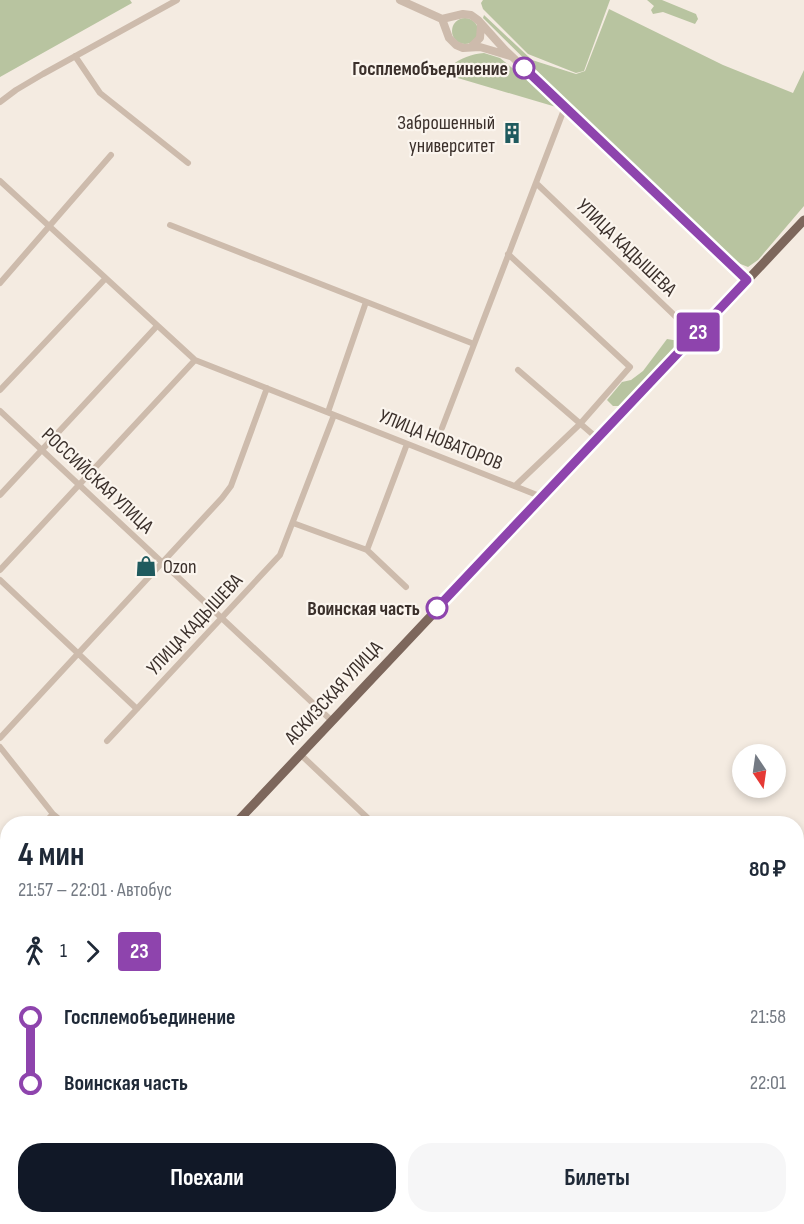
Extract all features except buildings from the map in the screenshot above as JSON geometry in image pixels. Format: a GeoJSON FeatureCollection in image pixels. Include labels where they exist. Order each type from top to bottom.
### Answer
{"type":"FeatureCollection","features":[{"type":"Feature","properties":{"kind":"main road","name":"АСКИЗСКАЯ УЛИЦА"},"geometry":{"type":"LineString","coordinates":[[242,816],[804,220]]}},
{"type":"Feature","properties":{"kind":"street"},"geometry":{"type":"LineString","coordinates":[[0,102],[16,90],[75,56],[177,0]]}},
{"type":"Feature","properties":{"kind":"street"},"geometry":{"type":"LineString","coordinates":[[400,0],[442,19],[471,15],[564,107],[747,280]]}},
{"type":"Feature","properties":{"kind":"street"},"geometry":{"type":"LineString","coordinates":[[448,33],[450,23],[458,15]]}},
{"type":"Feature","properties":{"kind":"street"},"geometry":{"type":"LineString","coordinates":[[442,19],[451,40],[456,45],[512,57]]}},
{"type":"Feature","properties":{"kind":"street"},"geometry":{"type":"LineString","coordinates":[[471,47],[480,38],[481,25]]}},
{"type":"Feature","properties":{"kind":"street"},"geometry":{"type":"LineString","coordinates":[[75,56],[100,93],[188,163]]}},
{"type":"Feature","properties":{"kind":"street"},"geometry":{"type":"LineString","coordinates":[[442,428],[564,107]]}},
{"type":"Feature","properties":{"kind":"street"},"geometry":{"type":"LineString","coordinates":[[0,283],[111,155]]}},
{"type":"Feature","properties":{"kind":"street","name":"УЛИЦА НОВАТОРОВ"},"geometry":{"type":"LineString","coordinates":[[0,181],[195,360],[542,497]]}},
{"type":"Feature","properties":{"kind":"street","name":"УЛИЦА КАДЫШЕВА"},"geometry":{"type":"LineString","coordinates":[[536,183],[695,335]]}},
{"type":"Feature","properties":{"kind":"street"},"geometry":{"type":"LineString","coordinates":[[170,225],[474,344]]}},
{"type":"Feature","properties":{"kind":"street"},"geometry":{"type":"LineString","coordinates":[[508,254],[630,367],[580,424],[515,486]]}},
{"type":"Feature","properties":{"kind":"street"},"geometry":{"type":"LineString","coordinates":[[0,390],[105,279]]}},
{"type":"Feature","properties":{"kind":"street"},"geometry":{"type":"LineString","coordinates":[[331,413],[366,302]]}},
{"type":"Feature","properties":{"kind":"street"},"geometry":{"type":"LineString","coordinates":[[0,495],[157,326]]}},
{"type":"Feature","properties":{"kind":"street"},"geometry":{"type":"LineString","coordinates":[[0,570],[195,360]]}},
{"type":"Feature","properties":{"kind":"street"},"geometry":{"type":"LineString","coordinates":[[518,370],[597,438]]}},
{"type":"Feature","properties":{"kind":"street"},"geometry":{"type":"LineString","coordinates":[[0,738],[231,486],[267,388]]}},
{"type":"Feature","properties":{"kind":"street","name":"РОССИЙСКАЯ УЛИЦА"},"geometry":{"type":"LineString","coordinates":[[0,411],[332,721]]}},
{"type":"Feature","properties":{"kind":"street","name":"УЛИЦА КАДЫШЕВА"},"geometry":{"type":"LineString","coordinates":[[106,741],[280,555],[331,413]]}},
{"type":"Feature","properties":{"kind":"street"},"geometry":{"type":"LineString","coordinates":[[367,550],[407,444]]}},
{"type":"Feature","properties":{"kind":"street"},"geometry":{"type":"LineString","coordinates":[[293,523],[367,550],[406,587]]}},
{"type":"Feature","properties":{"kind":"street"},"geometry":{"type":"LineString","coordinates":[[0,580],[137,709]]}},
{"type":"Feature","properties":{"kind":"street"},"geometry":{"type":"LineString","coordinates":[[0,747],[55,816]]}},
{"type":"Feature","properties":{"kind":"street"},"geometry":{"type":"LineString","coordinates":[[300,754],[366,816]]}},
{"type":"Feature","properties":{"kind":"green space"},"geometry":{"type":"Polygon","coordinates":[[[0,0],[130,0],[132,3],[0,77],[0,0]]]}},
{"type":"Feature","properties":{"kind":"green space"},"geometry":{"type":"Polygon","coordinates":[[[483,0],[610,0],[584,71],[576,73],[528,54],[483,9],[481,3],[483,0]]]}},
{"type":"Feature","properties":{"kind":"green space"},"geometry":{"type":"Polygon","coordinates":[[[647,0],[662,0],[696,14],[698,19],[695,24],[663,12],[653,14],[651,10],[654,6],[647,0]]]}},
{"type":"Feature","properties":{"kind":"green space"},"geometry":{"type":"Polygon","coordinates":[[[609,9],[723,65],[793,93],[804,70],[804,206],[758,260],[748,267],[738,263],[483,18],[484,15],[532,60],[576,74],[585,71],[609,9]]]}},
{"type":"Feature","properties":{"kind":"green space"},"geometry":{"type":"Polygon","coordinates":[[[465,18],[474,22],[478,31],[474,40],[465,44],[456,40],[452,31],[456,22],[465,18]]]}},
{"type":"Feature","properties":{"kind":"green space"},"geometry":{"type":"Polygon","coordinates":[[[484,53],[500,58],[563,109],[451,76],[451,66],[455,63],[466,57],[484,53]]]}},
{"type":"Feature","properties":{"kind":"green space"},"geometry":{"type":"Polygon","coordinates":[[[667,339],[679,341],[678,347],[654,371],[645,384],[619,406],[613,406],[607,400],[622,382],[631,380],[643,371],[667,339]]]}},
{"type":"Feature","properties":{"kind":"bus line","name":"23"},"geometry":{"type":"LineString","coordinates":[[437,608],[747,280],[524,68]]}},
{"type":"Feature","properties":{"kind":"place","name":"Госплемобъединение"},"geometry":{"type":"Point","coordinates":[524,68]}},
{"type":"Feature","properties":{"kind":"place","name":"Заброшенный университет"},"geometry":{"type":"Point","coordinates":[512,133]}},
{"type":"Feature","properties":{"kind":"place","name":"Ozon"},"geometry":{"type":"Point","coordinates":[146,566]}},
{"type":"Feature","properties":{"kind":"place","name":"Воинская часть"},"geometry":{"type":"Point","coordinates":[437,608]}}]}
